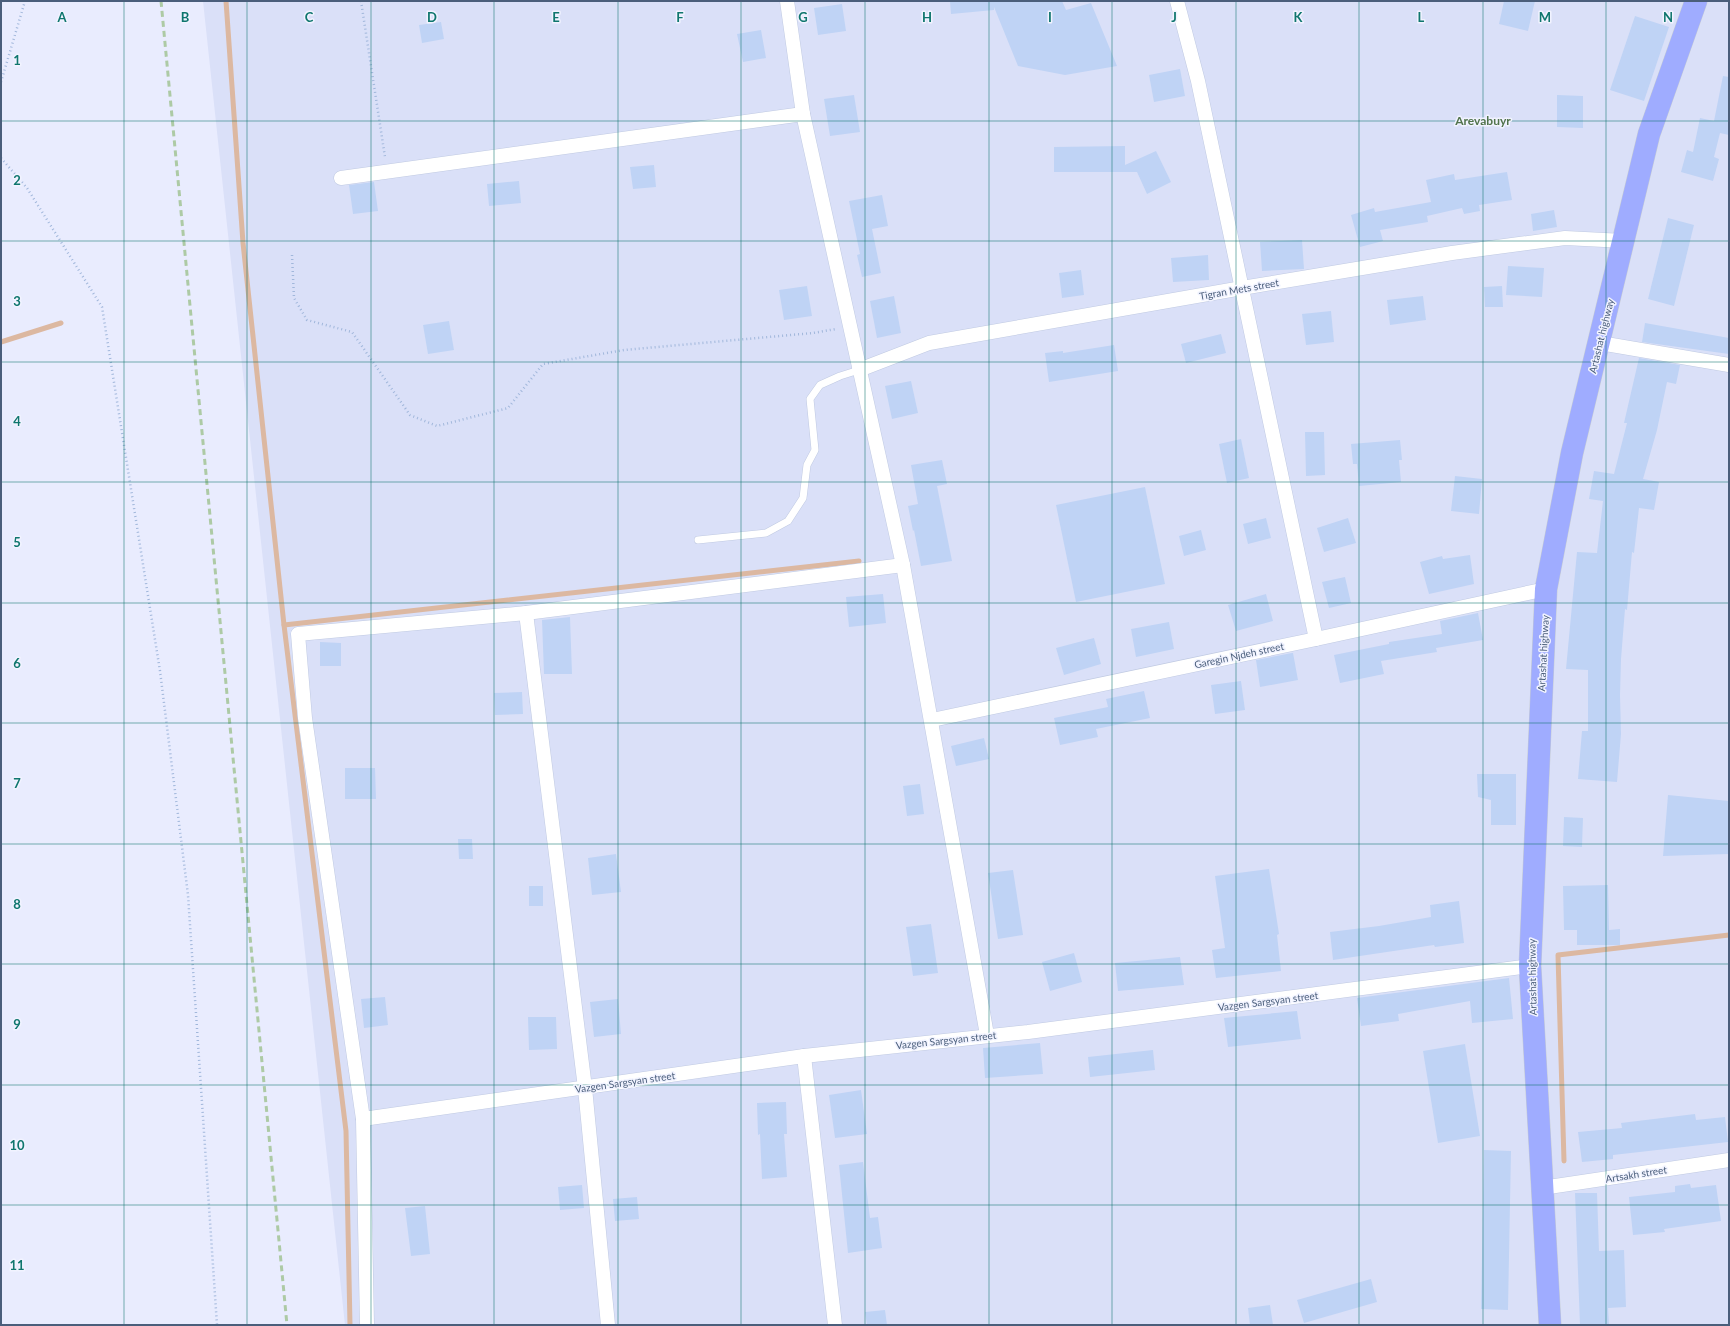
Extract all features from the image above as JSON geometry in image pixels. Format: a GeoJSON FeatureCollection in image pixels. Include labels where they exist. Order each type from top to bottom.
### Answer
{"type":"FeatureCollection","features":[{"type":"Feature","properties":{"kind":"main road","name":"Artashat highway"},"geometry":{"type":"LineString","coordinates":[[1550,1325],[1530,966],[1546,589],[1572,453],[1600,343],[1649,134],[1696,1]]}},
{"type":"Feature","properties":{"kind":"street"},"geometry":{"type":"LineString","coordinates":[[788,1],[803,114],[903,565],[932,720],[987,1035]]}},
{"type":"Feature","properties":{"kind":"street"},"geometry":{"type":"LineString","coordinates":[[1177,1],[1198,81],[1274,432],[1316,639]]}},
{"type":"Feature","properties":{"kind":"street"},"geometry":{"type":"LineString","coordinates":[[341,178],[803,114]]}},
{"type":"Feature","properties":{"kind":"street","name":"Tigran Mets street"},"geometry":{"type":"LineString","coordinates":[[859,370],[929,343],[1242,288],[1452,253],[1565,238],[1624,241]]}},
{"type":"Feature","properties":{"kind":"street"},"geometry":{"type":"LineString","coordinates":[[1600,343],[1729,365]]}},
{"type":"Feature","properties":{"kind":"street"},"geometry":{"type":"LineString","coordinates":[[366,1325],[363,1119],[306,718],[298,634],[526,613],[903,565]]}},
{"type":"Feature","properties":{"kind":"street","name":"Garegin Njdeh street"},"geometry":{"type":"LineString","coordinates":[[932,720],[1546,589]]}},
{"type":"Feature","properties":{"kind":"street"},"geometry":{"type":"LineString","coordinates":[[526,613],[585,1088],[608,1325]]}},
{"type":"Feature","properties":{"kind":"street","name":"Vazgen Sargsyan street"},"geometry":{"type":"LineString","coordinates":[[363,1119],[804,1056],[987,1035],[1036,1031],[1530,966]]}},
{"type":"Feature","properties":{"kind":"street"},"geometry":{"type":"LineString","coordinates":[[804,1056],[835,1325]]}},
{"type":"Feature","properties":{"kind":"street","name":"Artsakh street"},"geometry":{"type":"LineString","coordinates":[[1542,1188],[1729,1160]]}},
{"type":"Feature","properties":{"kind":"lane"},"geometry":{"type":"LineString","coordinates":[[698,540],[766,533],[788,522],[803,498],[807,465],[815,450],[810,399],[820,385],[840,376],[859,370]]}},
{"type":"Feature","properties":{"kind":"path"},"geometry":{"type":"LineString","coordinates":[[1,82],[25,1]]}},
{"type":"Feature","properties":{"kind":"path"},"geometry":{"type":"LineString","coordinates":[[361,1],[388,171]]}},
{"type":"Feature","properties":{"kind":"path"},"geometry":{"type":"LineString","coordinates":[[1,158],[27,188],[102,307],[160,671],[188,895],[217,1325]]}},
{"type":"Feature","properties":{"kind":"path"},"geometry":{"type":"LineString","coordinates":[[292,255],[294,298],[307,320],[352,332],[410,415],[436,426],[508,408],[543,364],[624,350],[813,333],[850,326]]}},
{"type":"Feature","properties":{"kind":"shaded area","name":"Arevabuyr"},"geometry":{"type":"Polygon","coordinates":[[[203,1],[1729,1],[1729,1325],[345,1325],[203,1]]]}},
{"type":"Feature","properties":{"kind":"building"},"geometry":{"type":"Polygon","coordinates":[[[950,1],[1062,1],[1066,10],[1091,3],[1117,66],[1065,75],[1018,66],[994,7],[994,10],[951,14],[950,1]]]}},
{"type":"Feature","properties":{"kind":"building"},"geometry":{"type":"Polygon","coordinates":[[[1504,1],[1535,1],[1528,31],[1499,24],[1504,1]]]}},
{"type":"Feature","properties":{"kind":"building"},"geometry":{"type":"Polygon","coordinates":[[[842,4],[846,31],[818,35],[814,8],[842,4]]]}},
{"type":"Feature","properties":{"kind":"building"},"geometry":{"type":"Polygon","coordinates":[[[1635,16],[1669,27],[1644,101],[1610,90],[1635,16]]]}},
{"type":"Feature","properties":{"kind":"building"},"geometry":{"type":"Polygon","coordinates":[[[441,22],[444,39],[422,43],[419,25],[441,22]]]}},
{"type":"Feature","properties":{"kind":"building"},"geometry":{"type":"Polygon","coordinates":[[[761,30],[766,58],[743,62],[737,34],[761,30]]]}},
{"type":"Feature","properties":{"kind":"building"},"geometry":{"type":"Polygon","coordinates":[[[1180,69],[1185,96],[1154,102],[1149,75],[1180,69]]]}},
{"type":"Feature","properties":{"kind":"building"},"geometry":{"type":"Polygon","coordinates":[[[1723,76],[1729,77],[1729,135],[1720,133],[1714,157],[1719,159],[1713,181],[1681,172],[1687,150],[1693,152],[1700,118],[1714,121],[1723,76]]]}},
{"type":"Feature","properties":{"kind":"building"},"geometry":{"type":"Polygon","coordinates":[[[854,95],[860,132],[830,136],[824,99],[854,95]]]}},
{"type":"Feature","properties":{"kind":"building"},"geometry":{"type":"Polygon","coordinates":[[[1557,95],[1583,96],[1583,128],[1557,127],[1557,95]]]}},
{"type":"Feature","properties":{"kind":"building"},"geometry":{"type":"Polygon","coordinates":[[[1125,146],[1125,165],[1156,151],[1171,182],[1147,194],[1137,172],[1054,172],[1054,147],[1125,146]]]}},
{"type":"Feature","properties":{"kind":"building"},"geometry":{"type":"Polygon","coordinates":[[[654,165],[656,187],[633,189],[630,167],[654,165]]]}},
{"type":"Feature","properties":{"kind":"building"},"geometry":{"type":"Polygon","coordinates":[[[1507,172],[1512,200],[1479,205],[1480,211],[1464,214],[1462,208],[1427,216],[1428,222],[1380,230],[1383,241],[1360,247],[1351,215],[1374,208],[1375,212],[1431,202],[1426,180],[1454,174],[1455,180],[1507,172]]]}},
{"type":"Feature","properties":{"kind":"building"},"geometry":{"type":"Polygon","coordinates":[[[519,181],[521,203],[489,206],[487,184],[519,181]]]}},
{"type":"Feature","properties":{"kind":"building"},"geometry":{"type":"Polygon","coordinates":[[[374,182],[378,211],[353,214],[349,185],[374,182]]]}},
{"type":"Feature","properties":{"kind":"building"},"geometry":{"type":"Polygon","coordinates":[[[882,195],[888,226],[872,229],[881,273],[862,277],[857,255],[860,254],[849,201],[882,195]]]}},
{"type":"Feature","properties":{"kind":"building"},"geometry":{"type":"Polygon","coordinates":[[[1554,210],[1557,227],[1533,231],[1531,214],[1554,210]]]}},
{"type":"Feature","properties":{"kind":"building"},"geometry":{"type":"Polygon","coordinates":[[[1668,218],[1694,225],[1674,306],[1648,299],[1668,218]]]}},
{"type":"Feature","properties":{"kind":"building"},"geometry":{"type":"Polygon","coordinates":[[[1302,240],[1304,269],[1262,271],[1260,242],[1302,240]]]}},
{"type":"Feature","properties":{"kind":"building"},"geometry":{"type":"Polygon","coordinates":[[[1208,255],[1209,280],[1173,282],[1171,258],[1208,255]]]}},
{"type":"Feature","properties":{"kind":"building"},"geometry":{"type":"Polygon","coordinates":[[[1508,266],[1544,268],[1542,297],[1506,295],[1508,266]]]}},
{"type":"Feature","properties":{"kind":"building"},"geometry":{"type":"Polygon","coordinates":[[[1081,270],[1084,295],[1062,298],[1059,273],[1081,270]]]}},
{"type":"Feature","properties":{"kind":"building"},"geometry":{"type":"Polygon","coordinates":[[[807,286],[812,316],[784,320],[779,290],[807,286]]]}},
{"type":"Feature","properties":{"kind":"building"},"geometry":{"type":"Polygon","coordinates":[[[1502,286],[1503,307],[1485,307],[1484,287],[1502,286]]]}},
{"type":"Feature","properties":{"kind":"building"},"geometry":{"type":"Polygon","coordinates":[[[894,296],[901,333],[877,338],[870,301],[894,296]]]}},
{"type":"Feature","properties":{"kind":"building"},"geometry":{"type":"Polygon","coordinates":[[[1423,296],[1426,320],[1390,325],[1387,300],[1423,296]]]}},
{"type":"Feature","properties":{"kind":"building"},"geometry":{"type":"Polygon","coordinates":[[[1331,311],[1334,342],[1306,345],[1302,314],[1331,311]]]}},
{"type":"Feature","properties":{"kind":"building"},"geometry":{"type":"Polygon","coordinates":[[[449,321],[454,350],[428,354],[423,325],[449,321]]]}},
{"type":"Feature","properties":{"kind":"building"},"geometry":{"type":"Polygon","coordinates":[[[1645,323],[1729,338],[1729,354],[1642,342],[1645,323]]]}},
{"type":"Feature","properties":{"kind":"building"},"geometry":{"type":"Polygon","coordinates":[[[1221,334],[1226,353],[1186,363],[1181,344],[1221,334]]]}},
{"type":"Feature","properties":{"kind":"building"},"geometry":{"type":"Polygon","coordinates":[[[1114,345],[1118,371],[1049,382],[1045,353],[1063,351],[1063,353],[1114,345]]]}},
{"type":"Feature","properties":{"kind":"building"},"geometry":{"type":"Polygon","coordinates":[[[1639,358],[1680,365],[1676,384],[1667,382],[1657,430],[1643,479],[1659,482],[1654,510],[1639,508],[1634,553],[1632,552],[1621,659],[1621,734],[1617,782],[1578,779],[1582,731],[1588,731],[1588,670],[1566,669],[1577,552],[1597,553],[1603,501],[1589,499],[1594,471],[1614,474],[1627,423],[1624,423],[1639,358]]]}},
{"type":"Feature","properties":{"kind":"building"},"geometry":{"type":"Polygon","coordinates":[[[911,381],[918,413],[892,419],[885,386],[911,381]]]}},
{"type":"Feature","properties":{"kind":"building"},"geometry":{"type":"Polygon","coordinates":[[[1305,432],[1324,432],[1325,475],[1306,476],[1305,432]]]}},
{"type":"Feature","properties":{"kind":"building"},"geometry":{"type":"Polygon","coordinates":[[[1241,439],[1249,478],[1227,483],[1219,444],[1241,439]]]}},
{"type":"Feature","properties":{"kind":"building"},"geometry":{"type":"Polygon","coordinates":[[[1400,440],[1402,460],[1399,460],[1401,482],[1359,486],[1357,464],[1353,464],[1351,444],[1400,440]]]}},
{"type":"Feature","properties":{"kind":"building"},"geometry":{"type":"Polygon","coordinates":[[[942,460],[947,484],[937,486],[952,561],[921,566],[908,506],[918,504],[911,465],[942,460]]]}},
{"type":"Feature","properties":{"kind":"building"},"geometry":{"type":"Polygon","coordinates":[[[1455,476],[1482,479],[1479,514],[1451,511],[1455,476]]]}},
{"type":"Feature","properties":{"kind":"building"},"geometry":{"type":"Polygon","coordinates":[[[1145,487],[1165,584],[1076,602],[1056,505],[1145,487]]]}},
{"type":"Feature","properties":{"kind":"building"},"geometry":{"type":"Polygon","coordinates":[[[1266,518],[1271,538],[1248,544],[1243,524],[1266,518]]]}},
{"type":"Feature","properties":{"kind":"building"},"geometry":{"type":"Polygon","coordinates":[[[1348,518],[1356,543],[1324,552],[1317,528],[1348,518]]]}},
{"type":"Feature","properties":{"kind":"building"},"geometry":{"type":"Polygon","coordinates":[[[1201,530],[1206,550],[1184,556],[1179,536],[1201,530]]]}},
{"type":"Feature","properties":{"kind":"building"},"geometry":{"type":"Polygon","coordinates":[[[1470,555],[1474,584],[1429,594],[1420,562],[1442,556],[1443,559],[1470,555]]]}},
{"type":"Feature","properties":{"kind":"building"},"geometry":{"type":"Polygon","coordinates":[[[1345,577],[1351,603],[1329,608],[1322,582],[1345,577]]]}},
{"type":"Feature","properties":{"kind":"building"},"geometry":{"type":"Polygon","coordinates":[[[883,594],[886,623],[849,627],[846,597],[883,594]]]}},
{"type":"Feature","properties":{"kind":"building"},"geometry":{"type":"Polygon","coordinates":[[[1266,594],[1273,621],[1236,631],[1228,605],[1266,594]]]}},
{"type":"Feature","properties":{"kind":"building"},"geometry":{"type":"Polygon","coordinates":[[[1478,613],[1483,640],[1436,648],[1437,652],[1381,661],[1384,674],[1340,683],[1334,655],[1389,644],[1389,642],[1442,634],[1440,621],[1478,613]]]}},
{"type":"Feature","properties":{"kind":"building"},"geometry":{"type":"Polygon","coordinates":[[[570,617],[572,674],[544,674],[542,620],[570,617]]]}},
{"type":"Feature","properties":{"kind":"building"},"geometry":{"type":"Polygon","coordinates":[[[1169,622],[1174,649],[1136,657],[1131,629],[1169,622]]]}},
{"type":"Feature","properties":{"kind":"building"},"geometry":{"type":"Polygon","coordinates":[[[1094,638],[1101,664],[1064,675],[1056,648],[1094,638]]]}},
{"type":"Feature","properties":{"kind":"building"},"geometry":{"type":"Polygon","coordinates":[[[320,642],[341,643],[341,666],[320,666],[320,642]]]}},
{"type":"Feature","properties":{"kind":"building"},"geometry":{"type":"Polygon","coordinates":[[[1293,653],[1298,680],[1260,687],[1256,660],[1293,653]]]}},
{"type":"Feature","properties":{"kind":"building"},"geometry":{"type":"Polygon","coordinates":[[[1241,681],[1245,710],[1215,714],[1211,685],[1241,681]]]}},
{"type":"Feature","properties":{"kind":"building"},"geometry":{"type":"Polygon","coordinates":[[[1144,691],[1150,718],[1096,729],[1098,737],[1060,745],[1054,718],[1108,707],[1106,699],[1144,691]]]}},
{"type":"Feature","properties":{"kind":"building"},"geometry":{"type":"Polygon","coordinates":[[[522,692],[523,714],[495,715],[494,693],[522,692]]]}},
{"type":"Feature","properties":{"kind":"building"},"geometry":{"type":"Polygon","coordinates":[[[984,738],[989,759],[956,766],[951,746],[984,738]]]}},
{"type":"Feature","properties":{"kind":"building"},"geometry":{"type":"Polygon","coordinates":[[[345,768],[375,768],[376,799],[345,799],[345,768]]]}},
{"type":"Feature","properties":{"kind":"building"},"geometry":{"type":"Polygon","coordinates":[[[1477,774],[1516,774],[1516,825],[1491,825],[1491,800],[1478,797],[1477,774]]]}},
{"type":"Feature","properties":{"kind":"building"},"geometry":{"type":"Polygon","coordinates":[[[920,784],[924,814],[907,816],[903,786],[920,784]]]}},
{"type":"Feature","properties":{"kind":"building"},"geometry":{"type":"Polygon","coordinates":[[[1668,795],[1729,801],[1729,854],[1663,856],[1668,795]]]}},
{"type":"Feature","properties":{"kind":"building"},"geometry":{"type":"Polygon","coordinates":[[[1564,817],[1583,818],[1582,847],[1563,846],[1564,817]]]}},
{"type":"Feature","properties":{"kind":"building"},"geometry":{"type":"Polygon","coordinates":[[[458,839],[472,839],[473,859],[459,859],[458,839]]]}},
{"type":"Feature","properties":{"kind":"building"},"geometry":{"type":"Polygon","coordinates":[[[616,854],[621,892],[592,895],[588,858],[616,854]]]}},
{"type":"Feature","properties":{"kind":"building"},"geometry":{"type":"Polygon","coordinates":[[[1269,869],[1279,934],[1277,935],[1281,971],[1216,978],[1212,950],[1225,948],[1215,876],[1269,869]]]}},
{"type":"Feature","properties":{"kind":"building"},"geometry":{"type":"Polygon","coordinates":[[[1013,870],[1023,935],[998,939],[988,873],[1013,870]]]}},
{"type":"Feature","properties":{"kind":"building"},"geometry":{"type":"Polygon","coordinates":[[[1608,885],[1609,930],[1620,929],[1620,945],[1577,945],[1577,930],[1564,930],[1563,886],[1608,885]]]}},
{"type":"Feature","properties":{"kind":"building"},"geometry":{"type":"Polygon","coordinates":[[[529,886],[543,886],[543,906],[529,906],[529,886]]]}},
{"type":"Feature","properties":{"kind":"building"},"geometry":{"type":"Polygon","coordinates":[[[1459,901],[1464,943],[1435,947],[1434,945],[1333,960],[1330,932],[1379,926],[1431,917],[1430,905],[1459,901]]]}},
{"type":"Feature","properties":{"kind":"building"},"geometry":{"type":"Polygon","coordinates":[[[931,924],[938,973],[913,976],[906,927],[931,924]]]}},
{"type":"Feature","properties":{"kind":"building"},"geometry":{"type":"Polygon","coordinates":[[[1074,953],[1082,982],[1050,991],[1042,962],[1074,953]]]}},
{"type":"Feature","properties":{"kind":"building"},"geometry":{"type":"Polygon","coordinates":[[[1180,957],[1184,985],[1118,991],[1115,963],[1180,957]]]}},
{"type":"Feature","properties":{"kind":"building"},"geometry":{"type":"Polygon","coordinates":[[[1509,978],[1513,1019],[1472,1023],[1470,1001],[1398,1014],[1399,1021],[1361,1026],[1357,998],[1509,978]]]}},
{"type":"Feature","properties":{"kind":"building"},"geometry":{"type":"Polygon","coordinates":[[[385,997],[388,1025],[364,1028],[361,999],[385,997]]]}},
{"type":"Feature","properties":{"kind":"building"},"geometry":{"type":"Polygon","coordinates":[[[618,999],[621,1034],[594,1037],[590,1002],[618,999]]]}},
{"type":"Feature","properties":{"kind":"building"},"geometry":{"type":"Polygon","coordinates":[[[1297,1011],[1301,1039],[1228,1047],[1224,1018],[1297,1011]]]}},
{"type":"Feature","properties":{"kind":"building"},"geometry":{"type":"Polygon","coordinates":[[[528,1017],[556,1017],[557,1049],[529,1050],[528,1017]]]}},
{"type":"Feature","properties":{"kind":"building"},"geometry":{"type":"Polygon","coordinates":[[[1040,1043],[1043,1074],[985,1078],[983,1048],[1040,1043]]]}},
{"type":"Feature","properties":{"kind":"building"},"geometry":{"type":"Polygon","coordinates":[[[1465,1044],[1480,1136],[1438,1143],[1423,1051],[1465,1044]]]}},
{"type":"Feature","properties":{"kind":"building"},"geometry":{"type":"Polygon","coordinates":[[[1153,1050],[1155,1070],[1090,1077],[1088,1057],[1153,1050]]]}},
{"type":"Feature","properties":{"kind":"building"},"geometry":{"type":"Polygon","coordinates":[[[861,1090],[867,1134],[835,1138],[829,1095],[861,1090]]]}},
{"type":"Feature","properties":{"kind":"building"},"geometry":{"type":"Polygon","coordinates":[[[786,1102],[787,1134],[784,1134],[787,1177],[762,1179],[757,1103],[786,1102]]]}},
{"type":"Feature","properties":{"kind":"building"},"geometry":{"type":"Polygon","coordinates":[[[1695,1114],[1696,1120],[1725,1117],[1728,1142],[1613,1155],[1613,1159],[1582,1162],[1578,1132],[1622,1128],[1621,1123],[1695,1114]]]}},
{"type":"Feature","properties":{"kind":"building"},"geometry":{"type":"Polygon","coordinates":[[[1484,1150],[1511,1151],[1508,1310],[1481,1309],[1484,1150]]]}},
{"type":"Feature","properties":{"kind":"building"},"geometry":{"type":"Polygon","coordinates":[[[863,1162],[870,1218],[878,1217],[882,1248],[848,1253],[839,1165],[863,1162]]]}},
{"type":"Feature","properties":{"kind":"building"},"geometry":{"type":"Polygon","coordinates":[[[1690,1184],[1691,1188],[1716,1185],[1721,1221],[1664,1229],[1665,1232],[1633,1235],[1629,1197],[1675,1192],[1675,1186],[1690,1184]]]}},
{"type":"Feature","properties":{"kind":"building"},"geometry":{"type":"Polygon","coordinates":[[[582,1185],[584,1208],[560,1210],[558,1187],[582,1185]]]}},
{"type":"Feature","properties":{"kind":"building"},"geometry":{"type":"Polygon","coordinates":[[[1575,1193],[1597,1193],[1599,1251],[1624,1250],[1626,1307],[1608,1308],[1609,1325],[1580,1325],[1575,1193]]]}},
{"type":"Feature","properties":{"kind":"building"},"geometry":{"type":"Polygon","coordinates":[[[637,1197],[639,1219],[615,1221],[613,1199],[637,1197]]]}},
{"type":"Feature","properties":{"kind":"building"},"geometry":{"type":"Polygon","coordinates":[[[425,1206],[430,1254],[411,1256],[405,1208],[425,1206]]]}},
{"type":"Feature","properties":{"kind":"building"},"geometry":{"type":"Polygon","coordinates":[[[1371,1279],[1377,1302],[1304,1323],[1297,1300],[1371,1279]]]}},
{"type":"Feature","properties":{"kind":"building"},"geometry":{"type":"Polygon","coordinates":[[[1270,1305],[1273,1325],[1250,1325],[1248,1308],[1270,1305]]]}},
{"type":"Feature","properties":{"kind":"building"},"geometry":{"type":"Polygon","coordinates":[[[885,1310],[887,1325],[867,1325],[865,1312],[885,1310]]]}},
{"type":"Feature","properties":{"kind":"waterway"},"geometry":{"type":"LineString","coordinates":[[226,1],[243,243],[284,625],[346,1131],[350,1325]]}},
{"type":"Feature","properties":{"kind":"waterway"},"geometry":{"type":"LineString","coordinates":[[1,342],[61,323]]}},
{"type":"Feature","properties":{"kind":"waterway"},"geometry":{"type":"LineString","coordinates":[[284,625],[859,561]]}},
{"type":"Feature","properties":{"kind":"waterway"},"geometry":{"type":"LineString","coordinates":[[1564,1161],[1558,955],[1729,935]]}},
{"type":"Feature","properties":{"kind":"railway"},"geometry":{"type":"LineString","coordinates":[[161,1],[287,1325]]}},
{"type":"Feature","properties":{"kind":"district","name":"Arevabuyr"},"geometry":{"type":"Point","coordinates":[1483,120]}}]}
